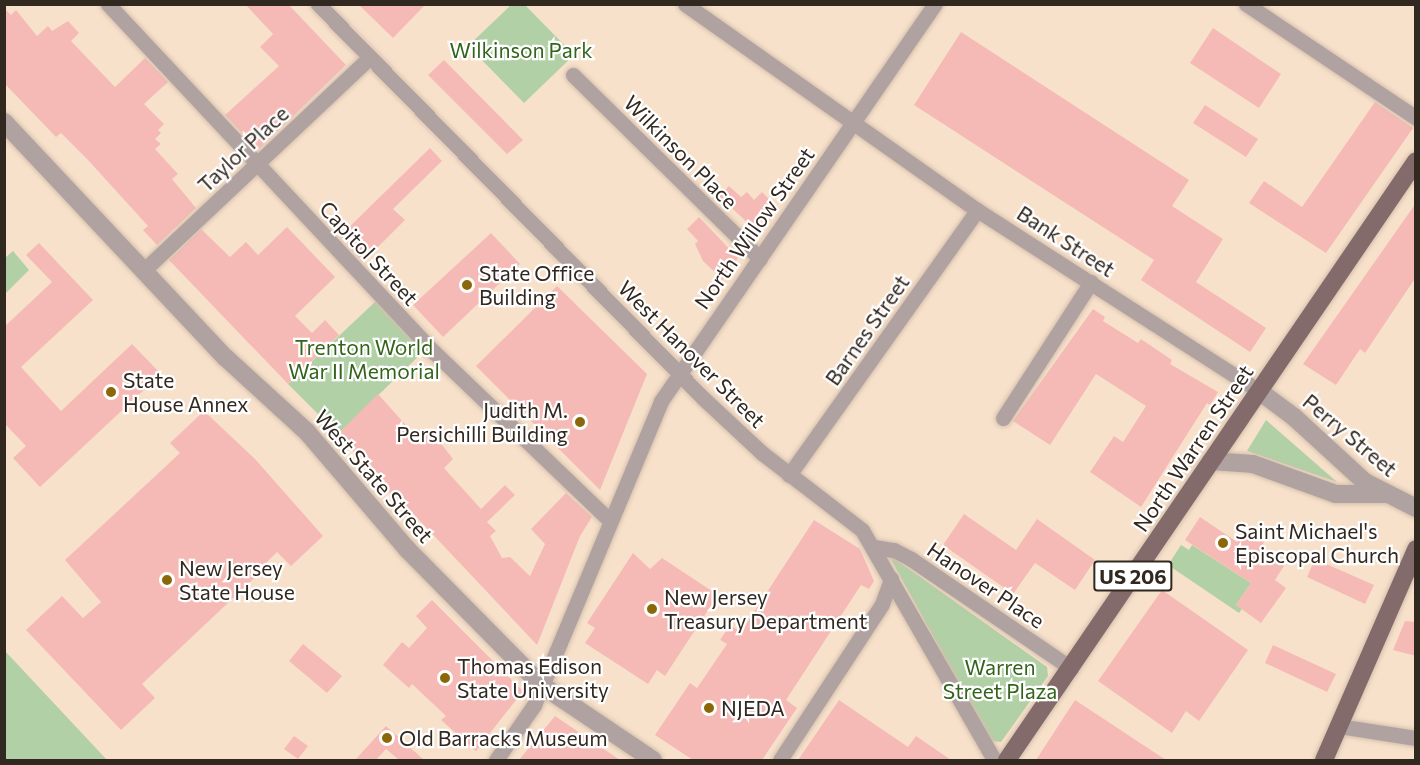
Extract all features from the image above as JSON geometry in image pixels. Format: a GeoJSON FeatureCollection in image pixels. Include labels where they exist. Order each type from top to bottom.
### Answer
{"type":"FeatureCollection","features":[{"type":"Feature","properties":{"kind":"main road","name":"North Warren Street"},"geometry":{"type":"LineString","coordinates":[[1007,760],[1416,161]]}},
{"type":"Feature","properties":{"kind":"main road"},"geometry":{"type":"LineString","coordinates":[[1324,760],[1416,549]]}},
{"type":"Feature","properties":{"kind":"street","name":"Capitol Street"},"geometry":{"type":"LineString","coordinates":[[108,4],[256,165],[434,352],[609,520]]}},
{"type":"Feature","properties":{"kind":"street","name":"West Hanover Street"},"geometry":{"type":"LineString","coordinates":[[318,4],[679,373],[789,475],[850,517],[873,547],[994,760]]}},
{"type":"Feature","properties":{"kind":"street","name":"Bank Street"},"geometry":{"type":"LineString","coordinates":[[685,4],[977,210],[1259,391]]}},
{"type":"Feature","properties":{"kind":"street","name":"North Willow Street"},"geometry":{"type":"LineString","coordinates":[[495,760],[530,714],[540,684],[653,416],[679,373],[936,4]]}},
{"type":"Feature","properties":{"kind":"street"},"geometry":{"type":"LineString","coordinates":[[1246,4],[1416,118]]}},
{"type":"Feature","properties":{"kind":"street","name":"Taylor Place"},"geometry":{"type":"LineString","coordinates":[[143,271],[370,57]]}},
{"type":"Feature","properties":{"kind":"street","name":"Wilkinson Place"},"geometry":{"type":"LineString","coordinates":[[573,75],[760,259]]}},
{"type":"Feature","properties":{"kind":"street","name":"West State Street"},"geometry":{"type":"LineString","coordinates":[[4,122],[226,358],[307,432],[407,549],[540,684],[653,760]]}},
{"type":"Feature","properties":{"kind":"street","name":"Barnes Street"},"geometry":{"type":"LineString","coordinates":[[789,475],[977,210]]}},
{"type":"Feature","properties":{"kind":"street"},"geometry":{"type":"LineString","coordinates":[[1003,418],[1091,282]]}},
{"type":"Feature","properties":{"kind":"street","name":"Perry Street"},"geometry":{"type":"LineString","coordinates":[[1259,391],[1309,429],[1350,471],[1384,494],[1416,508]]}},
{"type":"Feature","properties":{"kind":"street"},"geometry":{"type":"LineString","coordinates":[[1211,461],[1253,464],[1336,494],[1384,494]]}},
{"type":"Feature","properties":{"kind":"street","name":"Hanover Place"},"geometry":{"type":"LineString","coordinates":[[873,547],[894,550],[911,559],[1071,668]]}},
{"type":"Feature","properties":{"kind":"street"},"geometry":{"type":"LineString","coordinates":[[780,760],[882,604],[891,579]]}},
{"type":"Feature","properties":{"kind":"street"},"geometry":{"type":"LineString","coordinates":[[1339,726],[1416,738]]}},
{"type":"Feature","properties":{"kind":"green space","name":"Wilkinson Park"},"geometry":{"type":"Polygon","coordinates":[[[511,5],[525,5],[574,55],[524,103],[468,46],[511,5]]]}},
{"type":"Feature","properties":{"kind":"green space"},"geometry":{"type":"Polygon","coordinates":[[[13,251],[29,270],[5,294],[5,258],[13,251]]]}},
{"type":"Feature","properties":{"kind":"green space","name":"Trenton World War II Memorial"},"geometry":{"type":"Polygon","coordinates":[[[377,300],[425,350],[338,434],[288,384],[377,300]]]}},
{"type":"Feature","properties":{"kind":"green space"},"geometry":{"type":"Polygon","coordinates":[[[1266,420],[1337,482],[1247,451],[1266,420]]]}},
{"type":"Feature","properties":{"kind":"green space"},"geometry":{"type":"Polygon","coordinates":[[[1181,545],[1189,550],[1192,545],[1251,583],[1236,605],[1242,609],[1239,613],[1168,565],[1181,545]]]}},
{"type":"Feature","properties":{"kind":"green space","name":"Warren Street Plaza"},"geometry":{"type":"Polygon","coordinates":[[[888,554],[1047,667],[1048,676],[1001,742],[992,741],[987,735],[888,554]]]}},
{"type":"Feature","properties":{"kind":"green space"},"geometry":{"type":"Polygon","coordinates":[[[5,651],[107,760],[5,760],[5,651]]]}},
{"type":"Feature","properties":{"kind":"building"},"geometry":{"type":"Polygon","coordinates":[[[245,4],[288,4],[346,65],[258,150],[225,115],[279,66],[260,47],[273,34],[245,4]]]}},
{"type":"Feature","properties":{"kind":"building"},"geometry":{"type":"Polygon","coordinates":[[[358,4],[426,4],[393,38],[358,4]]]}},
{"type":"Feature","properties":{"kind":"building"},"geometry":{"type":"Polygon","coordinates":[[[4,8],[11,15],[16,10],[37,36],[48,26],[52,31],[68,21],[79,33],[71,41],[115,87],[145,58],[168,82],[144,104],[164,124],[158,130],[161,133],[155,139],[161,144],[155,149],[178,174],[172,179],[196,208],[157,245],[143,230],[148,226],[88,160],[61,133],[56,137],[4,83],[4,8]]]}},
{"type":"Feature","properties":{"kind":"building"},"geometry":{"type":"Polygon","coordinates":[[[1213,28],[1281,74],[1259,108],[1190,63],[1213,28]]]}},
{"type":"Feature","properties":{"kind":"building"},"geometry":{"type":"Polygon","coordinates":[[[961,32],[1189,180],[1172,206],[1223,239],[1196,282],[1266,328],[1250,352],[1141,280],[1154,260],[914,105],[961,32]]]}},
{"type":"Feature","properties":{"kind":"building"},"geometry":{"type":"Polygon","coordinates":[[[444,60],[523,140],[507,154],[428,75],[444,60]]]}},
{"type":"Feature","properties":{"kind":"building"},"geometry":{"type":"Polygon","coordinates":[[[1375,102],[1413,128],[1326,253],[1249,203],[1264,181],[1302,207],[1375,102]]]}},
{"type":"Feature","properties":{"kind":"building"},"geometry":{"type":"Polygon","coordinates":[[[1205,105],[1258,139],[1246,157],[1193,123],[1205,105]]]}},
{"type":"Feature","properties":{"kind":"building"},"geometry":{"type":"Polygon","coordinates":[[[430,148],[442,161],[393,209],[405,220],[363,262],[340,236],[430,148]]]}},
{"type":"Feature","properties":{"kind":"building"},"geometry":{"type":"Polygon","coordinates":[[[729,186],[741,197],[747,192],[754,200],[762,192],[773,203],[753,228],[719,196],[729,186]]]}},
{"type":"Feature","properties":{"kind":"building"},"geometry":{"type":"Polygon","coordinates":[[[1416,203],[1416,277],[1365,353],[1360,349],[1336,385],[1303,364],[1416,203]]]}},
{"type":"Feature","properties":{"kind":"building"},"geometry":{"type":"Polygon","coordinates":[[[699,217],[738,258],[723,280],[703,261],[695,244],[698,241],[687,229],[699,217]]]}},
{"type":"Feature","properties":{"kind":"building"},"geometry":{"type":"Polygon","coordinates":[[[287,227],[335,277],[295,316],[312,333],[325,320],[339,335],[288,384],[169,260],[201,229],[230,257],[246,242],[258,255],[287,227]]]}},
{"type":"Feature","properties":{"kind":"building","name":"State Office Building"},"geometry":{"type":"Polygon","coordinates":[[[491,233],[520,264],[443,337],[413,305],[491,233]]]}},
{"type":"Feature","properties":{"kind":"building","name":"State House Annex"},"geometry":{"type":"Polygon","coordinates":[[[39,243],[93,300],[21,367],[61,411],[132,344],[161,374],[40,487],[13,458],[26,446],[4,423],[4,327],[52,282],[26,255],[39,243]]]}},
{"type":"Feature","properties":{"kind":"building","name":"Judith M. Persichilli Building"},"geometry":{"type":"Polygon","coordinates":[[[557,286],[647,374],[600,490],[476,366],[557,286]]]}},
{"type":"Feature","properties":{"kind":"building"},"geometry":{"type":"Polygon","coordinates":[[[1093,309],[1105,317],[1103,321],[1138,343],[1141,339],[1172,360],[1170,364],[1218,392],[1210,405],[1207,403],[1141,507],[1090,472],[1114,436],[1123,442],[1146,406],[1096,374],[1050,445],[1013,421],[1093,309]]]}},
{"type":"Feature","properties":{"kind":"building"},"geometry":{"type":"Polygon","coordinates":[[[378,394],[412,432],[423,428],[440,442],[453,459],[444,468],[481,509],[505,485],[515,495],[487,522],[496,531],[490,536],[502,558],[510,557],[530,576],[545,544],[531,529],[566,493],[592,517],[580,536],[537,645],[406,506],[403,508],[338,434],[378,394]]]}},
{"type":"Feature","properties":{"kind":"building","name":"New Jersey State House"},"geometry":{"type":"Polygon","coordinates":[[[204,411],[255,459],[323,536],[291,566],[277,552],[261,568],[263,570],[142,684],[155,698],[121,730],[26,630],[62,596],[83,618],[101,602],[65,560],[180,453],[170,443],[204,411]]]}},
{"type":"Feature","properties":{"kind":"building"},"geometry":{"type":"Polygon","coordinates":[[[964,514],[1016,550],[1037,519],[1095,560],[1075,590],[1035,563],[1013,594],[943,545],[964,514]]]}},
{"type":"Feature","properties":{"kind":"building"},"geometry":{"type":"Polygon","coordinates":[[[1200,517],[1237,542],[1247,527],[1266,539],[1260,549],[1284,566],[1275,580],[1286,588],[1261,623],[1236,605],[1251,583],[1185,540],[1200,517]]]}},
{"type":"Feature","properties":{"kind":"building"},"geometry":{"type":"Polygon","coordinates":[[[814,520],[860,549],[874,581],[869,589],[861,585],[786,700],[797,708],[762,760],[693,760],[655,735],[690,683],[697,688],[727,644],[720,640],[730,625],[741,632],[814,520]]]}},
{"type":"Feature","properties":{"kind":"building","name":"New Jersey Treasury Department"},"geometry":{"type":"Polygon","coordinates":[[[633,553],[650,569],[662,558],[718,595],[665,676],[657,670],[648,684],[585,643],[595,628],[587,623],[633,553]]]}},
{"type":"Feature","properties":{"kind":"building"},"geometry":{"type":"Polygon","coordinates":[[[1315,559],[1374,585],[1365,604],[1307,577],[1315,559]]]}},
{"type":"Feature","properties":{"kind":"building"},"geometry":{"type":"Polygon","coordinates":[[[1162,590],[1248,650],[1199,721],[1186,711],[1172,733],[1098,681],[1162,590]]]}},
{"type":"Feature","properties":{"kind":"building","name":"Thomas Edison State University"},"geometry":{"type":"Polygon","coordinates":[[[432,600],[523,691],[476,751],[441,720],[446,716],[412,684],[409,688],[383,665],[402,642],[409,648],[427,628],[416,616],[432,600]]]}},
{"type":"Feature","properties":{"kind":"building"},"geometry":{"type":"Polygon","coordinates":[[[1405,621],[1416,622],[1416,656],[1393,650],[1405,621]]]}},
{"type":"Feature","properties":{"kind":"building"},"geometry":{"type":"Polygon","coordinates":[[[303,644],[342,676],[327,693],[289,661],[303,644]]]}},
{"type":"Feature","properties":{"kind":"building"},"geometry":{"type":"Polygon","coordinates":[[[1273,645],[1336,674],[1327,692],[1265,663],[1273,645]]]}},
{"type":"Feature","properties":{"kind":"building"},"geometry":{"type":"Polygon","coordinates":[[[839,700],[908,747],[916,736],[951,760],[798,760],[839,700]]]}},
{"type":"Feature","properties":{"kind":"building"},"geometry":{"type":"Polygon","coordinates":[[[1075,700],[1166,760],[1036,760],[1075,700]]]}},
{"type":"Feature","properties":{"kind":"building"},"geometry":{"type":"Polygon","coordinates":[[[555,716],[620,760],[519,760],[555,716]]]}},
{"type":"Feature","properties":{"kind":"building","name":"Old Barracks Museum"},"geometry":{"type":"Polygon","coordinates":[[[386,726],[424,760],[399,760],[386,749],[376,760],[355,760],[386,726]]]}},
{"type":"Feature","properties":{"kind":"building"},"geometry":{"type":"Polygon","coordinates":[[[294,736],[308,746],[298,759],[284,749],[294,736]]]}},
{"type":"Feature","properties":{"kind":"place","name":"State Office Building"},"geometry":{"type":"Point","coordinates":[467,285]}},
{"type":"Feature","properties":{"kind":"place","name":"State House Annex"},"geometry":{"type":"Point","coordinates":[111,392]}},
{"type":"Feature","properties":{"kind":"place","name":"Judith M. Persichilli Building"},"geometry":{"type":"Point","coordinates":[580,422]}},
{"type":"Feature","properties":{"kind":"place","name":"Saint Michael's Episcopal Church"},"geometry":{"type":"Point","coordinates":[1223,543]}},
{"type":"Feature","properties":{"kind":"place","name":"New Jersey State House"},"geometry":{"type":"Point","coordinates":[167,580]}},
{"type":"Feature","properties":{"kind":"place","name":"New Jersey Treasury Department"},"geometry":{"type":"Point","coordinates":[652,609]}},
{"type":"Feature","properties":{"kind":"place","name":"Thomas Edison State University"},"geometry":{"type":"Point","coordinates":[445,678]}},
{"type":"Feature","properties":{"kind":"place","name":"NJEDA"},"geometry":{"type":"Point","coordinates":[709,708]}},
{"type":"Feature","properties":{"kind":"place","name":"Old Barracks Museum"},"geometry":{"type":"Point","coordinates":[387,738]}}]}
